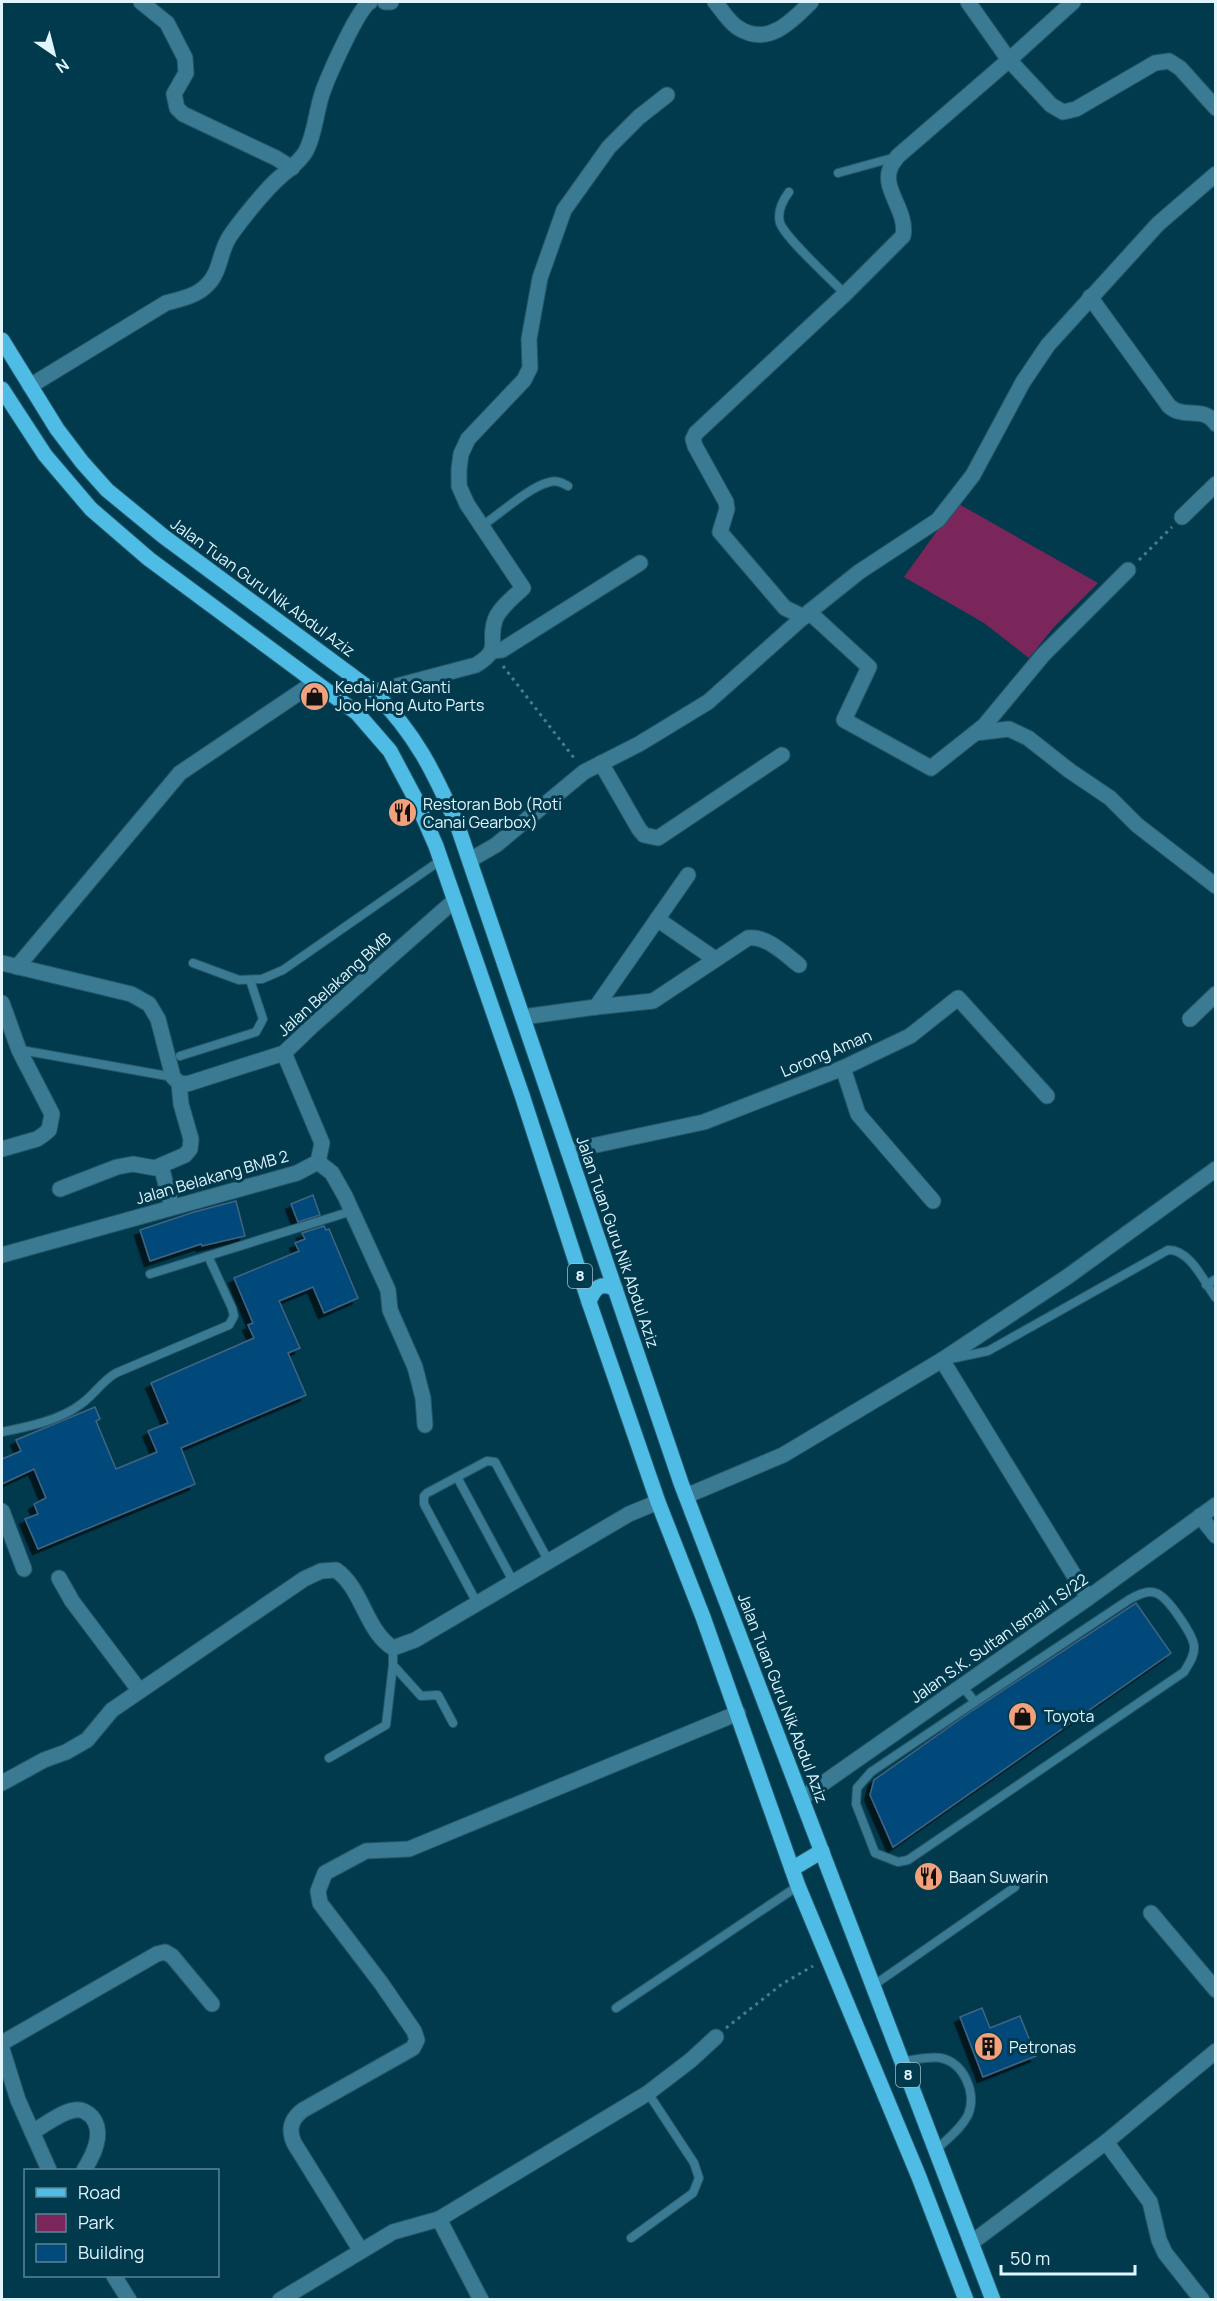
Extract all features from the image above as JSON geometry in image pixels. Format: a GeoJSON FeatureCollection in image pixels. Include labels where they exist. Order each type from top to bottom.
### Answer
{"type":"FeatureCollection","features":[{"type":"Feature","properties":{"kind":"main road","name":"Jalan Tuan Guru Nik Abdul Aziz"},"geometry":{"type":"LineString","coordinates":[[2,340],[57,429],[107,490],[162,536],[374,692],[397,716],[419,746],[457,824],[470,860],[686,1496],[993,2300]]}},
{"type":"Feature","properties":{"kind":"main road","name":"8"},"geometry":{"type":"LineString","coordinates":[[2,389],[45,455],[91,509],[149,559],[357,713],[390,751],[415,798],[441,860],[658,1502],[738,1713],[798,1886],[919,2177],[966,2300]]}},
{"type":"Feature","properties":{"kind":"main road"},"geometry":{"type":"LineString","coordinates":[[589,1302],[592,1292],[601,1285],[615,1289]]}},
{"type":"Feature","properties":{"kind":"main road"},"geometry":{"type":"LineString","coordinates":[[792,1869],[822,1851]]}},
{"type":"Feature","properties":{"kind":"street"},"geometry":{"type":"LineString","coordinates":[[141,2],[167,23],[185,58],[186,73],[174,94],[177,108],[183,114],[276,158],[292,168]]}},
{"type":"Feature","properties":{"kind":"street"},"geometry":{"type":"LineString","coordinates":[[30,386],[166,303],[188,297],[206,287],[217,274],[222,252],[229,237],[280,177],[292,168],[306,152],[322,94],[353,25],[365,4],[370,2]]}},
{"type":"Feature","properties":{"kind":"street"},"geometry":{"type":"LineString","coordinates":[[385,2],[391,2]]}},
{"type":"Feature","properties":{"kind":"street"},"geometry":{"type":"LineString","coordinates":[[715,2],[738,29],[757,36],[775,32],[811,2]]}},
{"type":"Feature","properties":{"kind":"street"},"geometry":{"type":"LineString","coordinates":[[968,2],[1009,60],[1056,110],[1063,112],[1076,109],[1162,61],[1175,63],[1215,108]]}},
{"type":"Feature","properties":{"kind":"street"},"geometry":{"type":"LineString","coordinates":[[1073,2],[898,156],[889,170],[890,187],[905,225],[903,236],[845,294],[696,433],[693,439],[726,502],[727,509],[720,532],[785,608],[807,614],[869,667],[844,720],[931,768],[984,726],[1043,656],[1128,570]]}},
{"type":"Feature","properties":{"kind":"street"},"geometry":{"type":"LineString","coordinates":[[374,692],[477,665],[489,657],[494,647],[495,620],[523,588],[467,504],[459,486],[461,454],[468,439],[524,380],[530,368],[529,339],[533,311],[549,250],[564,210],[609,147],[639,117],[667,95]]}},
{"type":"Feature","properties":{"kind":"street"},"geometry":{"type":"LineString","coordinates":[[470,860],[496,845],[584,772],[639,744],[708,702],[807,614],[860,572],[938,520],[973,475],[1023,382],[1048,345],[1158,224],[1215,174]]}},
{"type":"Feature","properties":{"kind":"street"},"geometry":{"type":"LineString","coordinates":[[1090,297],[1173,410],[1181,413],[1202,413],[1208,415],[1215,424]]}},
{"type":"Feature","properties":{"kind":"street"},"geometry":{"type":"LineString","coordinates":[[1182,517],[1215,484]]}},
{"type":"Feature","properties":{"kind":"street"},"geometry":{"type":"LineString","coordinates":[[492,651],[502,650],[640,563]]}},
{"type":"Feature","properties":{"kind":"street"},"geometry":{"type":"LineString","coordinates":[[60,1189],[127,1164],[155,1168],[161,1166],[185,1155],[191,1143],[158,1019],[148,1004],[131,994],[9,965],[180,773],[315,682]]}},
{"type":"Feature","properties":{"kind":"street"},"geometry":{"type":"LineString","coordinates":[[975,733],[1008,729],[1028,738],[1070,771],[1110,798],[1137,825],[1215,886]]}},
{"type":"Feature","properties":{"kind":"street"},"geometry":{"type":"LineString","coordinates":[[601,763],[639,829],[650,838],[658,838],[783,754]]}},
{"type":"Feature","properties":{"kind":"street"},"geometry":{"type":"LineString","coordinates":[[596,1007],[688,875]]}},
{"type":"Feature","properties":{"kind":"street","name":"Jalan Belakang BMB"},"geometry":{"type":"LineString","coordinates":[[176,1080],[187,1084],[284,1053],[454,900]]}},
{"type":"Feature","properties":{"kind":"street"},"geometry":{"type":"LineString","coordinates":[[657,919],[715,959]]}},
{"type":"Feature","properties":{"kind":"street"},"geometry":{"type":"LineString","coordinates":[[523,1017],[653,1001],[743,940],[754,937],[764,940],[800,965]]}},
{"type":"Feature","properties":{"kind":"street"},"geometry":{"type":"LineString","coordinates":[[1190,1018],[1215,994]]}},
{"type":"Feature","properties":{"kind":"street","name":"Lorong Aman"},"geometry":{"type":"LineString","coordinates":[[568,1151],[704,1122],[843,1068],[910,1036],[958,998],[1047,1096]]}},
{"type":"Feature","properties":{"kind":"street"},"geometry":{"type":"LineString","coordinates":[[2,1003],[19,1050],[50,1107],[52,1122],[49,1130],[37,1140],[2,1149]]}},
{"type":"Feature","properties":{"kind":"street"},"geometry":{"type":"LineString","coordinates":[[284,1053],[322,1143],[318,1162],[332,1173],[388,1290],[390,1310],[415,1367],[423,1398],[425,1425]]}},
{"type":"Feature","properties":{"kind":"street"},"geometry":{"type":"LineString","coordinates":[[843,1068],[858,1114],[933,1201]]}},
{"type":"Feature","properties":{"kind":"street","name":"Jalan Belakang BMB 2"},"geometry":{"type":"LineString","coordinates":[[2,1256],[297,1173],[318,1162]]}},
{"type":"Feature","properties":{"kind":"street"},"geometry":{"type":"LineString","coordinates":[[161,1166],[172,1207]]}},
{"type":"Feature","properties":{"kind":"street"},"geometry":{"type":"LineString","coordinates":[[686,1496],[783,1455],[942,1360],[1067,1277],[1215,1169]]}},
{"type":"Feature","properties":{"kind":"street"},"geometry":{"type":"LineString","coordinates":[[942,1360],[1088,1598]]}},
{"type":"Feature","properties":{"kind":"street"},"geometry":{"type":"LineString","coordinates":[[2,1783],[87,1740],[112,1710],[139,1690],[304,1579],[321,1571],[336,1570],[346,1577],[378,1635],[393,1648],[415,1640],[629,1514],[658,1502]]}},
{"type":"Feature","properties":{"kind":"street","name":"Jalan S.K. Sultan Ismail 1 S/22"},"geometry":{"type":"LineString","coordinates":[[802,1798],[1088,1598],[1215,1505]]}},
{"type":"Feature","properties":{"kind":"street"},"geometry":{"type":"LineString","coordinates":[[2,1511],[24,1569]]}},
{"type":"Feature","properties":{"kind":"street"},"geometry":{"type":"LineString","coordinates":[[1200,1516],[1215,1536]]}},
{"type":"Feature","properties":{"kind":"street"},"geometry":{"type":"LineString","coordinates":[[58,1578],[72,1601],[139,1690]]}},
{"type":"Feature","properties":{"kind":"street"},"geometry":{"type":"LineString","coordinates":[[361,2251],[294,2144],[290,2129],[297,2115],[303,2110],[413,2048],[417,2040],[414,2031],[381,1983],[320,1903],[318,1891],[322,1877],[333,1867],[366,1851],[409,1849],[738,1713]]}},
{"type":"Feature","properties":{"kind":"street"},"geometry":{"type":"LineString","coordinates":[[1151,1913],[1215,1990]]}},
{"type":"Feature","properties":{"kind":"street"},"geometry":{"type":"LineString","coordinates":[[2,2043],[157,1954],[165,1952],[172,1956],[212,2004]]}},
{"type":"Feature","properties":{"kind":"street"},"geometry":{"type":"LineString","coordinates":[[280,2300],[393,2232],[439,2219],[648,2092],[691,2060],[716,2037]]}},
{"type":"Feature","properties":{"kind":"street"},"geometry":{"type":"LineString","coordinates":[[2,2049],[14,2091],[49,2169]]}},
{"type":"Feature","properties":{"kind":"street"},"geometry":{"type":"LineString","coordinates":[[971,2243],[1106,2142],[1215,2051]]}},
{"type":"Feature","properties":{"kind":"street"},"geometry":{"type":"LineString","coordinates":[[32,2132],[68,2112],[83,2111],[90,2115],[97,2126],[98,2137],[84,2169]]}},
{"type":"Feature","properties":{"kind":"street"},"geometry":{"type":"LineString","coordinates":[[1106,2142],[1150,2202],[1159,2240],[1165,2253],[1202,2300]]}},
{"type":"Feature","properties":{"kind":"street"},"geometry":{"type":"LineString","coordinates":[[439,2219],[481,2300]]}},
{"type":"Feature","properties":{"kind":"street"},"geometry":{"type":"LineString","coordinates":[[115,2277],[129,2300]]}},
{"type":"Feature","properties":{"kind":"lane"},"geometry":{"type":"LineString","coordinates":[[838,173],[898,156]]}},
{"type":"Feature","properties":{"kind":"lane"},"geometry":{"type":"LineString","coordinates":[[789,192],[782,202],[780,222],[789,236],[845,294]]}},
{"type":"Feature","properties":{"kind":"lane"},"geometry":{"type":"LineString","coordinates":[[482,526],[538,486],[550,482],[560,482],[568,486]]}},
{"type":"Feature","properties":{"kind":"lane"},"geometry":{"type":"LineString","coordinates":[[193,963],[239,980],[262,980],[284,970],[441,860]]}},
{"type":"Feature","properties":{"kind":"lane"},"geometry":{"type":"LineString","coordinates":[[180,1056],[256,1032],[263,1019],[250,980]]}},
{"type":"Feature","properties":{"kind":"lane"},"geometry":{"type":"LineString","coordinates":[[19,1050],[176,1080]]}},
{"type":"Feature","properties":{"kind":"lane"},"geometry":{"type":"LineString","coordinates":[[150,1274],[352,1211]]}},
{"type":"Feature","properties":{"kind":"lane"},"geometry":{"type":"LineString","coordinates":[[942,1360],[988,1350],[1168,1250],[1182,1252],[1215,1298]]}},
{"type":"Feature","properties":{"kind":"lane"},"geometry":{"type":"LineString","coordinates":[[2,1432],[62,1414],[80,1406],[104,1381],[116,1373],[229,1325],[234,1316],[232,1308],[208,1256]]}},
{"type":"Feature","properties":{"kind":"lane"},"geometry":{"type":"LineString","coordinates":[[1206,1285],[1215,1279]]}},
{"type":"Feature","properties":{"kind":"lane"},"geometry":{"type":"LineString","coordinates":[[477,1603],[423,1500],[427,1493],[487,1461],[495,1462],[549,1560]]}},
{"type":"Feature","properties":{"kind":"lane"},"geometry":{"type":"LineString","coordinates":[[457,1477],[513,1581]]}},
{"type":"Feature","properties":{"kind":"lane"},"geometry":{"type":"LineString","coordinates":[[1144,1592],[1157,1593],[1165,1599],[1191,1635],[1194,1648],[1184,1672],[908,1860],[898,1862],[875,1853],[856,1804],[857,1788],[871,1772],[975,1702],[1144,1592]]}},
{"type":"Feature","properties":{"kind":"lane"},"geometry":{"type":"LineString","coordinates":[[329,1758],[386,1725],[393,1648]]}},
{"type":"Feature","properties":{"kind":"lane"},"geometry":{"type":"LineString","coordinates":[[393,1665],[421,1696],[438,1695],[453,1723]]}},
{"type":"Feature","properties":{"kind":"lane"},"geometry":{"type":"LineString","coordinates":[[962,1686],[975,1702]]}},
{"type":"Feature","properties":{"kind":"lane"},"geometry":{"type":"LineString","coordinates":[[616,2008],[798,1886]]}},
{"type":"Feature","properties":{"kind":"lane"},"geometry":{"type":"LineString","coordinates":[[874,1985],[1015,1887]]}},
{"type":"Feature","properties":{"kind":"lane"},"geometry":{"type":"LineString","coordinates":[[903,2061],[939,2057],[954,2063],[966,2079],[971,2098],[968,2114],[958,2129],[936,2150]]}},
{"type":"Feature","properties":{"kind":"lane"},"geometry":{"type":"LineString","coordinates":[[631,2238],[693,2193],[699,2178],[694,2163],[648,2092]]}},
{"type":"Feature","properties":{"kind":"path"},"geometry":{"type":"LineString","coordinates":[[1128,570],[1182,517]]}},
{"type":"Feature","properties":{"kind":"path"},"geometry":{"type":"LineString","coordinates":[[492,651],[584,772]]}},
{"type":"Feature","properties":{"kind":"path"},"geometry":{"type":"LineString","coordinates":[[716,2037],[782,1984],[828,1958]]}},
{"type":"Feature","properties":{"kind":"green space"},"geometry":{"type":"Polygon","coordinates":[[[957,503],[1098,583],[1054,627],[1029,658],[984,623],[904,577],[957,503]]]}},
{"type":"Feature","properties":{"kind":"building"},"geometry":{"type":"Polygon","coordinates":[[[313,1195],[320,1215],[298,1222],[291,1204],[313,1195]]]}},
{"type":"Feature","properties":{"kind":"building"},"geometry":{"type":"Polygon","coordinates":[[[236,1201],[245,1236],[202,1246],[201,1244],[150,1261],[140,1230],[236,1201]]]}},
{"type":"Feature","properties":{"kind":"building"},"geometry":{"type":"Polygon","coordinates":[[[324,1226],[326,1230],[329,1229],[358,1298],[324,1313],[313,1287],[279,1301],[300,1348],[288,1353],[306,1395],[181,1448],[195,1484],[38,1549],[25,1519],[38,1514],[34,1504],[46,1498],[34,1469],[2,1484],[2,1459],[21,1451],[16,1440],[95,1407],[100,1419],[96,1421],[116,1469],[157,1452],[148,1431],[168,1423],[151,1383],[254,1338],[248,1325],[253,1323],[234,1278],[299,1251],[295,1243],[305,1239],[302,1233],[324,1226]]]}},
{"type":"Feature","properties":{"kind":"building","name":"Toyota"},"geometry":{"type":"Polygon","coordinates":[[[1136,1603],[1171,1653],[893,1847],[870,1795],[874,1780],[973,1710],[1136,1603]]]}},
{"type":"Feature","properties":{"kind":"building","name":"Petronas"},"geometry":{"type":"Polygon","coordinates":[[[982,2008],[990,2028],[1020,2016],[1036,2056],[983,2077],[960,2017],[982,2008]]]}},
{"type":"Feature","properties":{"kind":"place","name":"Kedai Alat Ganti Joo Hong Auto Parts"},"geometry":{"type":"Point","coordinates":[314,696]}},
{"type":"Feature","properties":{"kind":"place","name":"Restoran Bob (Roti Canai Gearbox)"},"geometry":{"type":"Point","coordinates":[402,813]}},
{"type":"Feature","properties":{"kind":"place","name":"Toyota"},"geometry":{"type":"Point","coordinates":[1023,1716]}},
{"type":"Feature","properties":{"kind":"place","name":"Baan Suwarin"},"geometry":{"type":"Point","coordinates":[928,1877]}},
{"type":"Feature","properties":{"kind":"place","name":"Petronas"},"geometry":{"type":"Point","coordinates":[988,2047]}}]}
